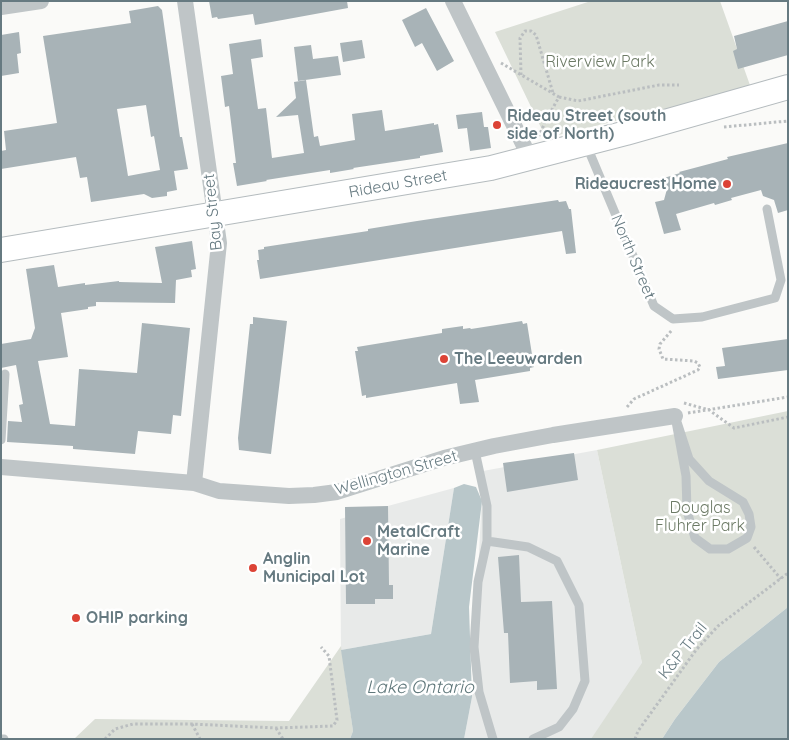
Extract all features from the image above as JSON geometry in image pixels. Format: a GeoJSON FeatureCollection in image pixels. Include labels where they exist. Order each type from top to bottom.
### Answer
{"type":"FeatureCollection","features":[{"type":"Feature","properties":{"kind":"street"},"geometry":{"type":"LineString","coordinates":[[1,7],[41,1]]}},
{"type":"Feature","properties":{"kind":"street","name":"Bay Street"},"geometry":{"type":"LineString","coordinates":[[185,1],[219,243],[194,483]]}},
{"type":"Feature","properties":{"kind":"street"},"geometry":{"type":"LineString","coordinates":[[453,1],[475,46],[534,149]]}},
{"type":"Feature","properties":{"kind":"street","name":"Rideau Street"},"geometry":{"type":"LineString","coordinates":[[1,250],[491,168],[534,149],[586,144],[788,87]]}},
{"type":"Feature","properties":{"kind":"street","name":"Wellington Street"},"geometry":{"type":"LineString","coordinates":[[1,466],[194,483],[219,492],[289,496],[314,495],[338,492],[444,458],[475,451],[553,435],[675,416]]}},
{"type":"Feature","properties":{"kind":"lane","name":"North Street"},"geometry":{"type":"LineString","coordinates":[[586,144],[654,306],[673,318],[702,317],[776,298],[781,280],[767,209]]}},
{"type":"Feature","properties":{"kind":"lane"},"geometry":{"type":"LineString","coordinates":[[1,440],[5,374]]}},
{"type":"Feature","properties":{"kind":"lane"},"geometry":{"type":"LineString","coordinates":[[675,416],[689,459],[709,480],[744,502],[750,514],[751,527],[747,538],[728,549],[710,549],[695,538],[687,511],[686,476],[675,416]]}},
{"type":"Feature","properties":{"kind":"lane"},"geometry":{"type":"LineString","coordinates":[[475,451],[487,506],[487,541],[478,582],[474,647],[479,692],[493,739]]}},
{"type":"Feature","properties":{"kind":"lane"},"geometry":{"type":"LineString","coordinates":[[487,541],[528,547],[557,561],[580,605],[585,681],[573,709],[559,727],[533,739]]}},
{"type":"Feature","properties":{"kind":"path"},"geometry":{"type":"LineString","coordinates":[[521,75],[520,38],[525,31],[532,31],[536,35],[553,94]]}},
{"type":"Feature","properties":{"kind":"path"},"geometry":{"type":"LineString","coordinates":[[475,46],[553,94],[578,101],[659,85],[679,85]]}},
{"type":"Feature","properties":{"kind":"path"},"geometry":{"type":"LineString","coordinates":[[534,149],[546,120],[559,97]]}},
{"type":"Feature","properties":{"kind":"path"},"geometry":{"type":"LineString","coordinates":[[716,127],[788,121]]}},
{"type":"Feature","properties":{"kind":"path"},"geometry":{"type":"LineString","coordinates":[[627,407],[634,399],[698,370],[700,367],[698,362],[694,361],[663,359],[659,349],[660,344],[672,329]]}},
{"type":"Feature","properties":{"kind":"path"},"geometry":{"type":"LineString","coordinates":[[675,416],[788,397]]}},
{"type":"Feature","properties":{"kind":"path"},"geometry":{"type":"LineString","coordinates":[[747,538],[781,579]]}},
{"type":"Feature","properties":{"kind":"path","name":"K&P Trail"},"geometry":{"type":"LineString","coordinates":[[635,739],[696,650],[718,626],[788,573]]}},
{"type":"Feature","properties":{"kind":"path"},"geometry":{"type":"LineString","coordinates":[[105,739],[115,730],[133,724],[192,724],[276,728],[333,726],[337,720],[329,656],[321,647]]}},
{"type":"Feature","properties":{"kind":"path"},"geometry":{"type":"LineString","coordinates":[[192,724],[200,739]]}},
{"type":"Feature","properties":{"kind":"path"},"geometry":{"type":"LineString","coordinates":[[276,728],[283,739]]}},
{"type":"Feature","properties":{"kind":"shaded area","name":"MetalCraft Marine"},"geometry":{"type":"Polygon","coordinates":[[[597,450],[642,663],[662,739],[464,739],[472,697],[483,471],[597,450]]]}},
{"type":"Feature","properties":{"kind":"shaded area"},"geometry":{"type":"Polygon","coordinates":[[[454,488],[431,634],[341,650],[340,519],[454,488]]]}},
{"type":"Feature","properties":{"kind":"green space","name":"Riverview Park"},"geometry":{"type":"Polygon","coordinates":[[[591,1],[720,1],[751,88],[546,138],[495,32],[591,1]]]}},
{"type":"Feature","properties":{"kind":"green space","name":"Douglas Fluhrer Park"},"geometry":{"type":"Polygon","coordinates":[[[788,411],[788,607],[719,662],[662,739],[591,739],[642,663],[597,450],[788,411]]]}},
{"type":"Feature","properties":{"kind":"green space"},"geometry":{"type":"Polygon","coordinates":[[[341,646],[353,731],[350,739],[74,739],[95,719],[289,721],[341,646]]]}},
{"type":"Feature","properties":{"kind":"water","name":"Lake Ontario"},"geometry":{"type":"Polygon","coordinates":[[[464,484],[476,487],[482,501],[469,607],[472,697],[464,739],[350,739],[353,731],[341,650],[431,634],[454,488],[464,484]]]}},
{"type":"Feature","properties":{"kind":"water"},"geometry":{"type":"Polygon","coordinates":[[[788,607],[788,739],[662,739],[719,662],[788,607]]]}},
{"type":"Feature","properties":{"kind":"building"},"geometry":{"type":"Polygon","coordinates":[[[209,1],[347,1],[348,8],[255,25],[253,14],[218,19],[217,17],[212,18],[209,1]]]}},
{"type":"Feature","properties":{"kind":"building"},"geometry":{"type":"Polygon","coordinates":[[[158,6],[162,10],[180,137],[182,137],[188,169],[174,171],[177,190],[167,192],[167,196],[152,198],[144,194],[91,202],[87,177],[80,178],[76,157],[1,169],[1,151],[6,150],[4,131],[57,123],[43,36],[131,23],[129,11],[158,6]],[[146,105],[117,109],[128,176],[160,170],[154,136],[151,137],[146,105]]]}},
{"type":"Feature","properties":{"kind":"building"},"geometry":{"type":"Polygon","coordinates":[[[426,8],[454,61],[437,71],[422,43],[415,47],[402,20],[426,8]]]}},
{"type":"Feature","properties":{"kind":"building"},"geometry":{"type":"Polygon","coordinates":[[[788,21],[788,55],[738,69],[733,51],[737,49],[734,36],[788,21]]]}},
{"type":"Feature","properties":{"kind":"building"},"geometry":{"type":"Polygon","coordinates":[[[19,32],[21,53],[17,54],[19,73],[1,76],[1,35],[19,32]]]}},
{"type":"Feature","properties":{"kind":"building"},"geometry":{"type":"Polygon","coordinates":[[[261,39],[263,57],[251,59],[258,109],[266,108],[272,158],[304,153],[298,115],[276,117],[296,98],[294,82],[306,80],[314,137],[318,136],[320,146],[355,140],[352,114],[382,110],[385,131],[434,123],[434,125],[438,124],[443,152],[420,156],[420,158],[330,173],[330,170],[237,186],[233,163],[236,163],[229,106],[225,107],[221,76],[233,74],[229,44],[261,39]]]}},
{"type":"Feature","properties":{"kind":"building"},"geometry":{"type":"Polygon","coordinates":[[[362,40],[365,58],[343,62],[340,43],[362,40]]]}},
{"type":"Feature","properties":{"kind":"building"},"geometry":{"type":"Polygon","coordinates":[[[311,45],[313,59],[338,56],[341,75],[298,81],[294,47],[311,45]]]}},
{"type":"Feature","properties":{"kind":"building"},"geometry":{"type":"Polygon","coordinates":[[[482,112],[484,127],[488,127],[491,148],[470,151],[467,128],[458,129],[456,115],[482,112]]]}},
{"type":"Feature","properties":{"kind":"building","name":"Rideaucrest Home"},"geometry":{"type":"Polygon","coordinates":[[[788,143],[788,210],[778,213],[774,200],[763,196],[761,190],[731,198],[732,200],[715,205],[714,203],[676,214],[681,230],[664,234],[655,202],[664,200],[667,189],[664,178],[728,159],[727,157],[788,143]]]}},
{"type":"Feature","properties":{"kind":"building"},"geometry":{"type":"Polygon","coordinates":[[[558,200],[559,202],[566,201],[569,209],[571,209],[576,253],[566,254],[562,231],[260,279],[257,260],[259,260],[258,250],[264,249],[264,247],[368,231],[368,229],[417,221],[558,200]]]}},
{"type":"Feature","properties":{"kind":"building"},"geometry":{"type":"Polygon","coordinates":[[[192,241],[196,269],[191,270],[192,277],[176,280],[175,303],[96,302],[96,306],[88,307],[88,309],[61,313],[68,357],[38,361],[50,424],[75,426],[79,369],[137,373],[142,323],[190,328],[181,416],[173,415],[171,434],[138,431],[135,454],[73,449],[73,446],[7,442],[8,421],[22,422],[19,405],[23,404],[16,365],[1,368],[1,344],[31,339],[35,328],[26,269],[54,265],[58,287],[119,281],[162,283],[155,247],[192,241]]]}},
{"type":"Feature","properties":{"kind":"building"},"geometry":{"type":"Polygon","coordinates":[[[253,317],[287,321],[271,454],[239,450],[238,438],[250,324],[253,324],[253,317]]]}},
{"type":"Feature","properties":{"kind":"building","name":"The Leeuwarden"},"geometry":{"type":"Polygon","coordinates":[[[522,321],[523,324],[527,323],[534,367],[530,368],[530,371],[475,380],[479,402],[460,404],[457,383],[366,398],[366,395],[362,396],[355,351],[358,351],[357,347],[442,333],[442,329],[463,326],[463,329],[471,329],[522,321]]]}},
{"type":"Feature","properties":{"kind":"building"},"geometry":{"type":"Polygon","coordinates":[[[788,339],[788,370],[718,379],[716,367],[725,366],[722,348],[788,339]]]}},
{"type":"Feature","properties":{"kind":"building"},"geometry":{"type":"Polygon","coordinates":[[[574,453],[578,480],[507,492],[503,463],[574,453]]]}},
{"type":"Feature","properties":{"kind":"building","name":"MetalCraft Marine"},"geometry":{"type":"Polygon","coordinates":[[[388,506],[389,585],[393,585],[393,599],[375,599],[375,604],[346,604],[345,507],[388,506]]]}},
{"type":"Feature","properties":{"kind":"building"},"geometry":{"type":"Polygon","coordinates":[[[519,555],[521,602],[552,601],[557,689],[537,690],[537,681],[510,683],[508,633],[504,633],[498,557],[519,555]]]}},
{"type":"Feature","properties":{"kind":"place","name":"Rideau Street (south side of North)"},"geometry":{"type":"Point","coordinates":[497,125]}},
{"type":"Feature","properties":{"kind":"place","name":"Rideaucrest Home"},"geometry":{"type":"Point","coordinates":[727,184]}},
{"type":"Feature","properties":{"kind":"place","name":"The Leeuwarden"},"geometry":{"type":"Point","coordinates":[444,359]}},
{"type":"Feature","properties":{"kind":"place","name":"MetalCraft Marine"},"geometry":{"type":"Point","coordinates":[367,541]}},
{"type":"Feature","properties":{"kind":"place","name":"Anglin Municipal Lot"},"geometry":{"type":"Point","coordinates":[253,568]}},
{"type":"Feature","properties":{"kind":"place","name":"OHIP parking"},"geometry":{"type":"Point","coordinates":[76,618]}}]}
